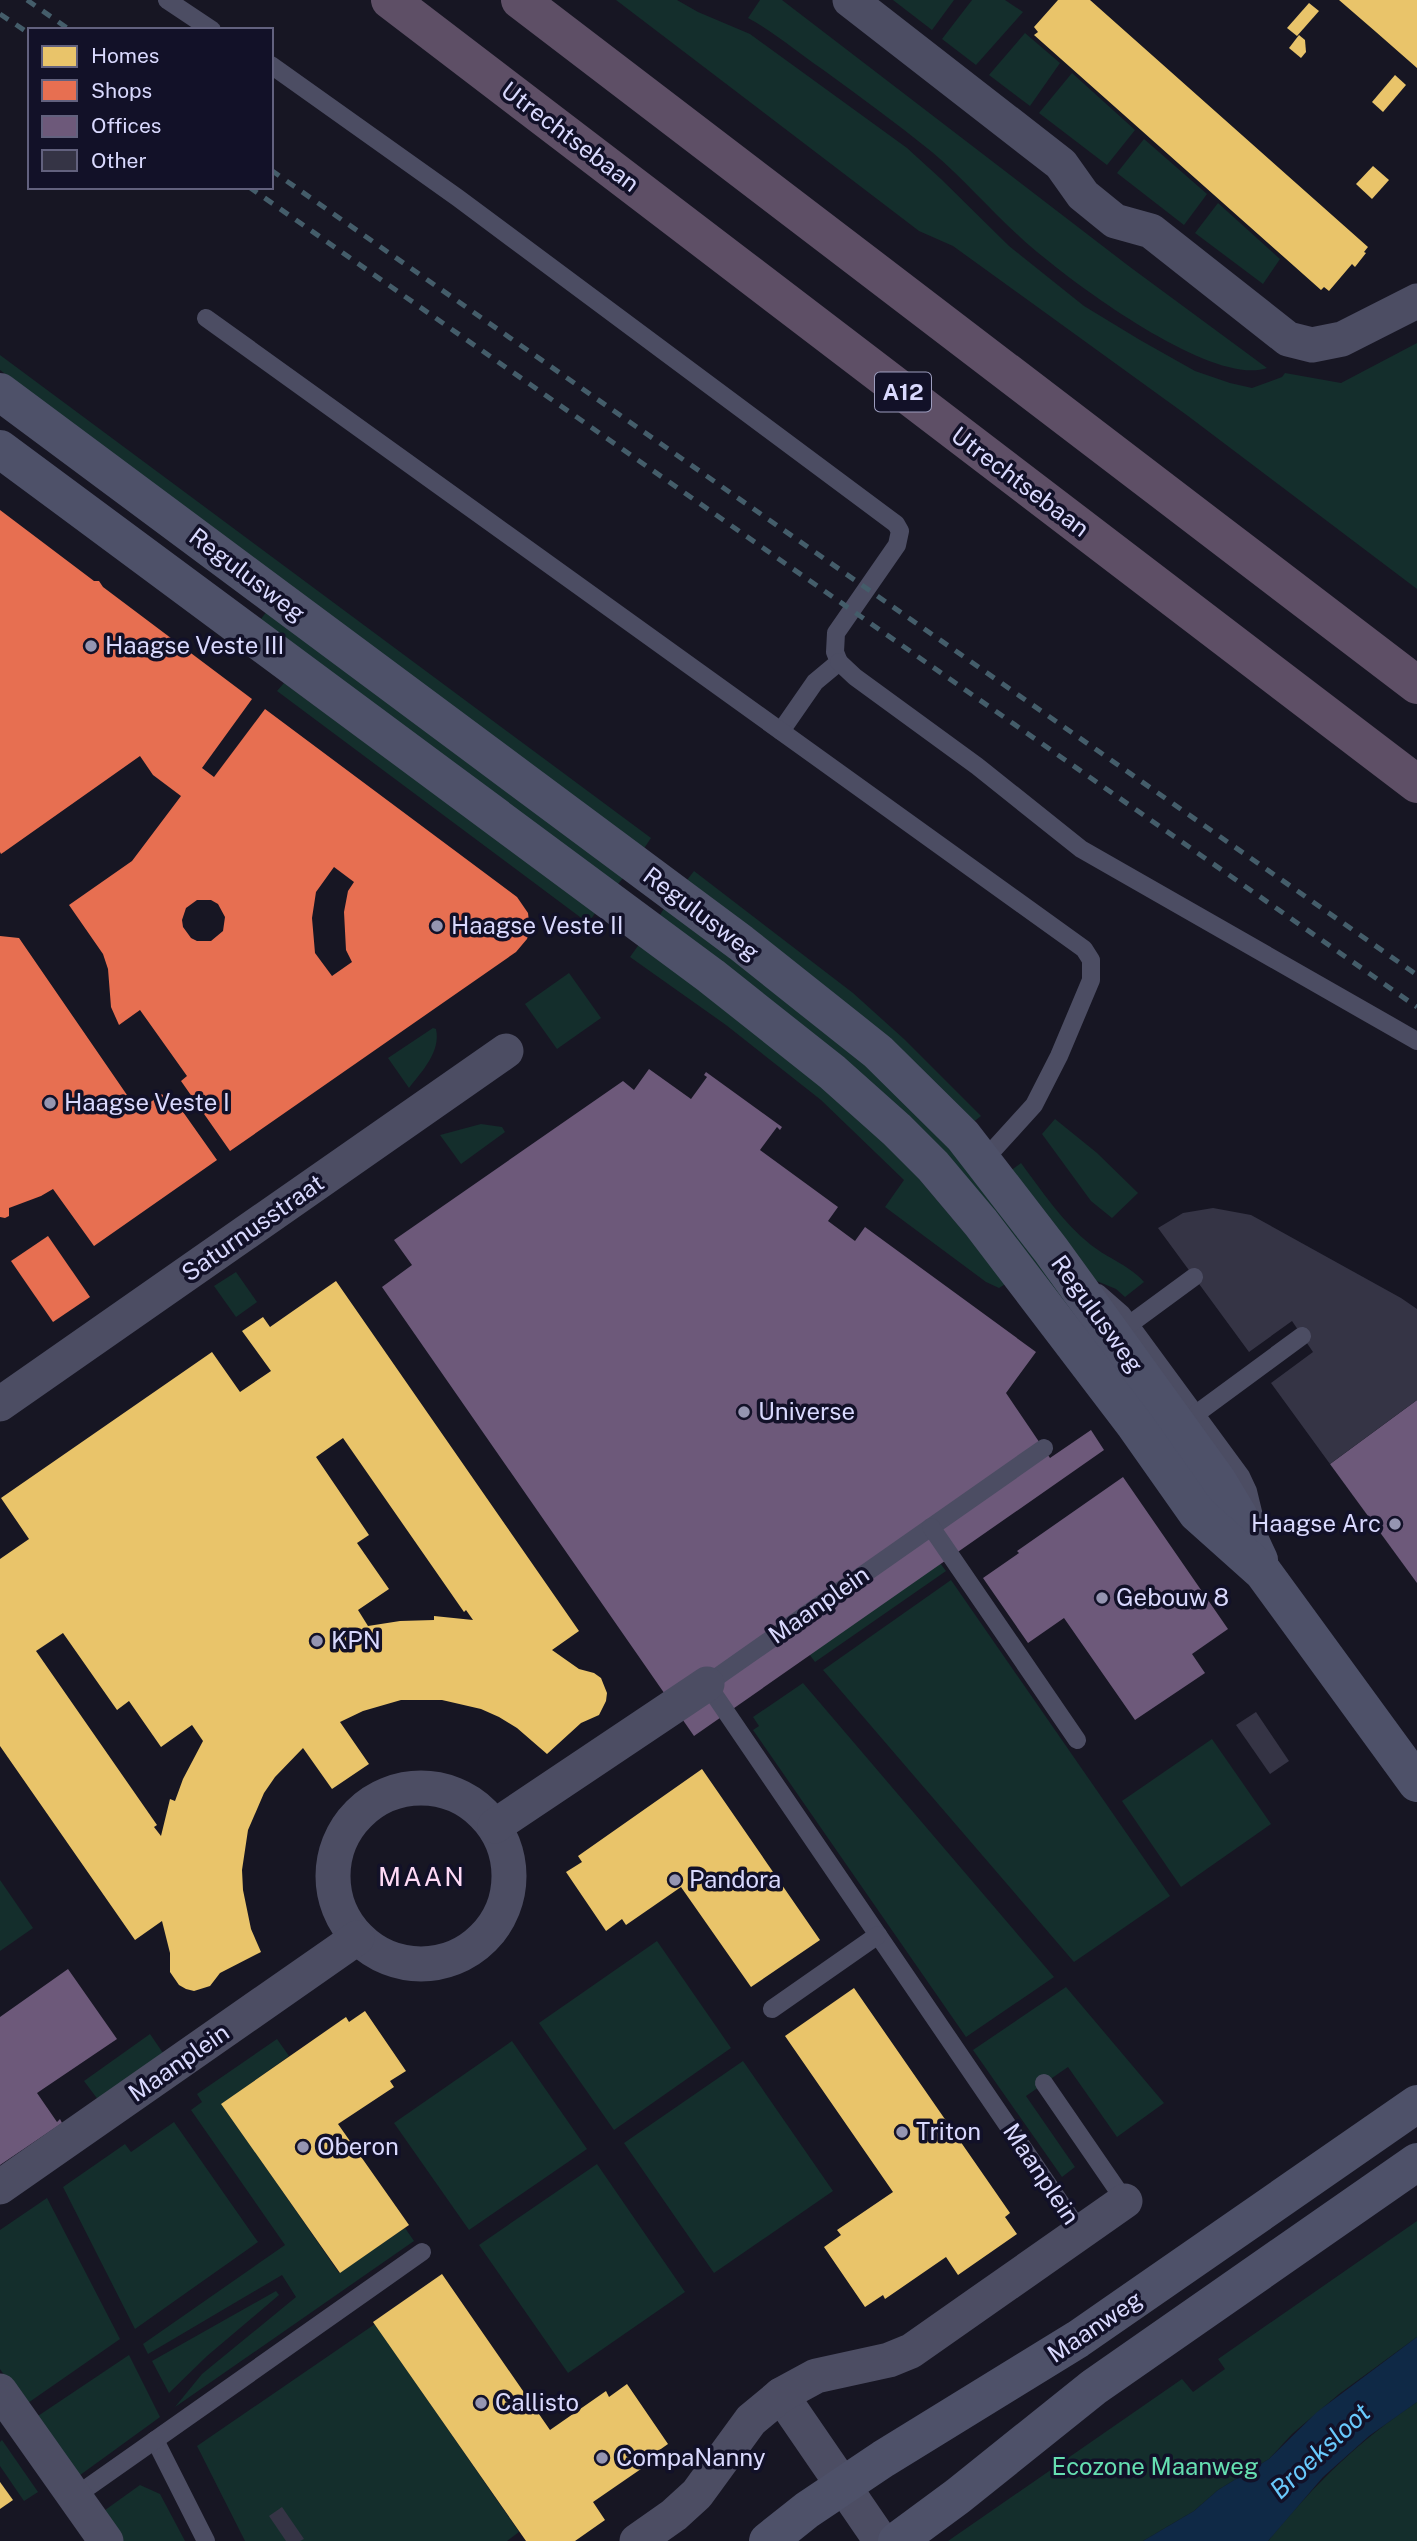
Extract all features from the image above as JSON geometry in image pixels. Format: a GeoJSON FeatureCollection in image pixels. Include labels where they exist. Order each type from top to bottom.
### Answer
{"type":"FeatureCollection","features":[{"type":"Feature","properties":{"kind":"highway","name":"Utrechtsebaan"},"geometry":{"type":"LineString","coordinates":[[390,0],[1417,784]]}},
{"type":"Feature","properties":{"kind":"highway"},"geometry":{"type":"LineString","coordinates":[[520,0],[1417,685]]}},
{"type":"Feature","properties":{"kind":"main road","name":"Regulusweg"},"geometry":{"type":"LineString","coordinates":[[0,392],[741,943],[853,1030],[927,1098],[984,1160],[1217,1480],[1249,1536],[1263,1572]]}},
{"type":"Feature","properties":{"kind":"main road","name":"Regulusweg"},"geometry":{"type":"LineString","coordinates":[[0,449],[711,976],[868,1103],[933,1166],[981,1223],[1135,1425],[1197,1513],[1263,1572],[1417,1783]]}},
{"type":"Feature","properties":{"kind":"main road","name":"Maanweg"},"geometry":{"type":"LineString","coordinates":[[768,2541],[911,2441],[1078,2339],[1417,2104]]}},
{"type":"Feature","properties":{"kind":"main road","name":"Maanweg"},"geometry":{"type":"LineString","coordinates":[[897,2541],[958,2496],[1094,2387],[1417,2162]]}},
{"type":"Feature","properties":{"kind":"street"},"geometry":{"type":"LineString","coordinates":[[849,0],[1061,164],[1083,195],[1115,221],[1151,231],[1288,339],[1312,345],[1342,339],[1417,301]]}},
{"type":"Feature","properties":{"kind":"street","name":"Saturnusstraat"},"geometry":{"type":"LineString","coordinates":[[0,1404],[506,1051]]}},
{"type":"Feature","properties":{"kind":"street","name":"Maanplein"},"geometry":{"type":"LineString","coordinates":[[495,1826],[707,1684]]}},
{"type":"Feature","properties":{"kind":"street"},"geometry":{"type":"LineString","coordinates":[[423,1787],[451,1792],[476,1805],[495,1826],[507,1852],[510,1880],[506,1901],[490,1932],[470,1951],[441,1962],[413,1965],[381,1955],[357,1938],[339,1912],[332,1882],[335,1852],[348,1825],[369,1803],[395,1790],[423,1787]]}},
{"type":"Feature","properties":{"kind":"street","name":"Maanplein"},"geometry":{"type":"LineString","coordinates":[[0,2188],[357,1938]]}},
{"type":"Feature","properties":{"kind":"street"},"geometry":{"type":"LineString","coordinates":[[1081,2233],[1125,2201]]}},
{"type":"Feature","properties":{"kind":"street","name":"Maanplein"},"geometry":{"type":"LineString","coordinates":[[637,2541],[674,2515],[697,2494],[751,2420],[781,2395],[816,2376],[892,2359],[911,2351],[1081,2233]]}},
{"type":"Feature","properties":{"kind":"street"},"geometry":{"type":"LineString","coordinates":[[0,2391],[106,2541]]}},
{"type":"Feature","properties":{"kind":"street"},"geometry":{"type":"LineString","coordinates":[[781,2395],[881,2541]]}},
{"type":"Feature","properties":{"kind":"lane"},"geometry":{"type":"LineString","coordinates":[[168,0],[209,28]]}},
{"type":"Feature","properties":{"kind":"lane"},"geometry":{"type":"LineString","coordinates":[[273,66],[469,206],[896,524],[900,531],[897,545],[836,633],[835,652],[839,662],[855,677],[977,766],[1081,849],[1417,1041]]}},
{"type":"Feature","properties":{"kind":"lane"},"geometry":{"type":"LineString","coordinates":[[206,318],[1078,944],[1091,960],[1092,973],[1087,992],[1042,1090],[1029,1112],[984,1160]]}},
{"type":"Feature","properties":{"kind":"lane"},"geometry":{"type":"LineString","coordinates":[[781,731],[816,682],[839,662]]}},
{"type":"Feature","properties":{"kind":"lane"},"geometry":{"type":"LineString","coordinates":[[1130,1324],[1194,1277]]}},
{"type":"Feature","properties":{"kind":"lane"},"geometry":{"type":"LineString","coordinates":[[1071,1280],[1107,1299],[1130,1324],[1241,1476],[1255,1515],[1263,1572]]}},
{"type":"Feature","properties":{"kind":"lane"},"geometry":{"type":"LineString","coordinates":[[1196,1414],[1302,1336]]}},
{"type":"Feature","properties":{"kind":"lane","name":"Maanplein"},"geometry":{"type":"LineString","coordinates":[[1044,1448],[707,1684],[1081,2233]]}},
{"type":"Feature","properties":{"kind":"lane"},"geometry":{"type":"LineString","coordinates":[[930,1527],[1077,1740]]}},
{"type":"Feature","properties":{"kind":"lane"},"geometry":{"type":"LineString","coordinates":[[772,2009],[878,1935]]}},
{"type":"Feature","properties":{"kind":"lane"},"geometry":{"type":"LineString","coordinates":[[1044,2083],[1125,2201]]}},
{"type":"Feature","properties":{"kind":"lane"},"geometry":{"type":"LineString","coordinates":[[84,2490],[422,2252]]}},
{"type":"Feature","properties":{"kind":"lane"},"geometry":{"type":"LineString","coordinates":[[155,2440],[206,2541]]}},
{"type":"Feature","properties":{"kind":"green space"},"geometry":{"type":"Polygon","coordinates":[[[616,0],[677,0],[750,34],[907,148],[1009,246],[1084,306],[1195,371],[1252,388],[1282,377],[1285,373],[1341,383],[1417,343],[1417,589],[1188,416],[953,246],[919,231],[616,0]]]}},
{"type":"Feature","properties":{"kind":"green space"},"geometry":{"type":"Polygon","coordinates":[[[760,0],[782,0],[1130,267],[1267,368],[1242,370],[1175,346],[1138,325],[1068,277],[1020,237],[932,152],[822,69],[748,18],[760,0]]]}},
{"type":"Feature","properties":{"kind":"green space"},"geometry":{"type":"Polygon","coordinates":[[[893,0],[954,0],[932,30],[893,0]]]}},
{"type":"Feature","properties":{"kind":"green space"},"geometry":{"type":"Polygon","coordinates":[[[972,0],[1005,0],[1023,12],[976,65],[942,39],[972,0]]]}},
{"type":"Feature","properties":{"kind":"green space"},"geometry":{"type":"Polygon","coordinates":[[[1025,33],[1060,63],[1030,106],[989,75],[1025,33]]]}},
{"type":"Feature","properties":{"kind":"green space"},"geometry":{"type":"Polygon","coordinates":[[[1072,73],[1135,130],[1107,165],[1039,113],[1072,73]]]}},
{"type":"Feature","properties":{"kind":"green space"},"geometry":{"type":"Polygon","coordinates":[[[1144,139],[1207,194],[1184,225],[1117,173],[1144,139]]]}},
{"type":"Feature","properties":{"kind":"green space"},"geometry":{"type":"Polygon","coordinates":[[[1218,203],[1280,259],[1263,284],[1195,233],[1218,203]]]}},
{"type":"Feature","properties":{"kind":"green space"},"geometry":{"type":"Polygon","coordinates":[[[0,355],[651,838],[641,853],[0,370],[0,355]]]}},
{"type":"Feature","properties":{"kind":"green space"},"geometry":{"type":"Polygon","coordinates":[[[267,611],[623,878],[614,889],[258,623],[267,611]]]}},
{"type":"Feature","properties":{"kind":"green space"},"geometry":{"type":"Polygon","coordinates":[[[284,683],[596,912],[588,923],[277,691],[284,683]]]}},
{"type":"Feature","properties":{"kind":"green space"},"geometry":{"type":"Polygon","coordinates":[[[694,871],[853,993],[904,1039],[981,1116],[967,1127],[684,884],[694,871]]]}},
{"type":"Feature","properties":{"kind":"green space"},"geometry":{"type":"Polygon","coordinates":[[[665,907],[845,1044],[971,1170],[1108,1359],[656,921],[665,907]]]}},
{"type":"Feature","properties":{"kind":"green space"},"geometry":{"type":"Polygon","coordinates":[[[640,943],[787,1056],[906,1163],[1007,1283],[999,1288],[986,1282],[885,1207],[904,1180],[821,1100],[726,1025],[630,957],[640,943]]]}},
{"type":"Feature","properties":{"kind":"green space"},"geometry":{"type":"Polygon","coordinates":[[[569,973],[601,1018],[557,1049],[525,1004],[569,973]]]}},
{"type":"Feature","properties":{"kind":"green space"},"geometry":{"type":"Polygon","coordinates":[[[433,1028],[436,1029],[436,1046],[425,1068],[409,1088],[388,1058],[433,1028]]]}},
{"type":"Feature","properties":{"kind":"green space"},"geometry":{"type":"Polygon","coordinates":[[[1055,1119],[1097,1153],[1138,1193],[1112,1218],[1091,1201],[1042,1134],[1055,1119]]]}},
{"type":"Feature","properties":{"kind":"green space"},"geometry":{"type":"Polygon","coordinates":[[[481,1124],[502,1127],[505,1132],[461,1164],[440,1135],[481,1124]]]}},
{"type":"Feature","properties":{"kind":"green space"},"geometry":{"type":"Polygon","coordinates":[[[1021,1163],[1071,1227],[1098,1250],[1132,1271],[1144,1282],[1125,1297],[1116,1289],[1087,1277],[1006,1174],[1021,1163]]]}},
{"type":"Feature","properties":{"kind":"green space"},"geometry":{"type":"Polygon","coordinates":[[[236,1272],[257,1302],[236,1317],[214,1286],[236,1272]]]}},
{"type":"Feature","properties":{"kind":"green space"},"geometry":{"type":"Polygon","coordinates":[[[934,1555],[946,1571],[815,1662],[804,1647],[934,1555]]]}},
{"type":"Feature","properties":{"kind":"green space"},"geometry":{"type":"Polygon","coordinates":[[[951,1580],[1170,1896],[1074,1962],[823,1670],[951,1580]]]}},
{"type":"Feature","properties":{"kind":"green space"},"geometry":{"type":"Polygon","coordinates":[[[803,1683],[1054,1977],[966,2037],[753,1730],[759,1726],[753,1717],[803,1683]]]}},
{"type":"Feature","properties":{"kind":"green space"},"geometry":{"type":"Polygon","coordinates":[[[1212,1739],[1271,1824],[1181,1887],[1122,1801],[1212,1739]]]}},
{"type":"Feature","properties":{"kind":"green space"},"geometry":{"type":"Polygon","coordinates":[[[0,1880],[33,1928],[0,1951],[0,1880]]]}},
{"type":"Feature","properties":{"kind":"green space"},"geometry":{"type":"Polygon","coordinates":[[[657,1941],[731,2048],[614,2130],[539,2023],[657,1941]]]}},
{"type":"Feature","properties":{"kind":"green space"},"geometry":{"type":"Polygon","coordinates":[[[1066,1987],[1164,2103],[1117,2137],[1068,2067],[1026,2096],[1075,2167],[1062,2177],[973,2050],[1066,1987]]]}},
{"type":"Feature","properties":{"kind":"green space"},"geometry":{"type":"Polygon","coordinates":[[[150,2034],[165,2056],[99,2101],[84,2081],[150,2034]]]}},
{"type":"Feature","properties":{"kind":"green space"},"geometry":{"type":"Polygon","coordinates":[[[277,2039],[289,2056],[222,2104],[339,2273],[405,2228],[414,2241],[175,2407],[202,2374],[296,2297],[282,2275],[148,2354],[143,2344],[285,2245],[191,2110],[202,2102],[197,2094],[277,2039]]]}},
{"type":"Feature","properties":{"kind":"green space"},"geometry":{"type":"Polygon","coordinates":[[[512,2041],[587,2149],[469,2230],[394,2123],[512,2041]]]}},
{"type":"Feature","properties":{"kind":"green space"},"geometry":{"type":"Polygon","coordinates":[[[743,2061],[833,2191],[714,2273],[624,2143],[743,2061]]]}},
{"type":"Feature","properties":{"kind":"green space"},"geometry":{"type":"Polygon","coordinates":[[[174,2122],[258,2242],[135,2329],[63,2187],[125,2144],[131,2152],[174,2122]]]}},
{"type":"Feature","properties":{"kind":"green space"},"geometry":{"type":"Polygon","coordinates":[[[597,2164],[685,2292],[568,2373],[479,2245],[597,2164]]]}},
{"type":"Feature","properties":{"kind":"green space"},"geometry":{"type":"Polygon","coordinates":[[[47,2198],[120,2339],[25,2405],[0,2369],[0,2230],[47,2198]]]}},
{"type":"Feature","properties":{"kind":"green space","name":"Ecozone Maanweg"},"geometry":{"type":"Polygon","coordinates":[[[1417,2221],[1417,2337],[1339,2394],[1292,2434],[1269,2459],[1218,2490],[1194,2511],[1143,2541],[948,2541],[1182,2379],[1193,2392],[1225,2369],[1218,2359],[1417,2221]]]}},
{"type":"Feature","properties":{"kind":"green space"},"geometry":{"type":"Polygon","coordinates":[[[276,2291],[279,2295],[207,2356],[169,2393],[152,2361],[276,2291]]]}},
{"type":"Feature","properties":{"kind":"green space"},"geometry":{"type":"Polygon","coordinates":[[[375,2324],[519,2532],[507,2541],[245,2541],[197,2446],[375,2324]]]}},
{"type":"Feature","properties":{"kind":"green space"},"geometry":{"type":"Polygon","coordinates":[[[129,2355],[160,2417],[76,2478],[35,2418],[129,2355]]]}},
{"type":"Feature","properties":{"kind":"green space"},"geometry":{"type":"Polygon","coordinates":[[[1417,2402],[1417,2541],[1268,2541],[1337,2466],[1417,2402]]]}},
{"type":"Feature","properties":{"kind":"green space"},"geometry":{"type":"Polygon","coordinates":[[[2,2440],[38,2492],[24,2501],[0,2466],[2,2440]]]}},
{"type":"Feature","properties":{"kind":"green space"},"geometry":{"type":"Polygon","coordinates":[[[140,2485],[160,2494],[185,2541],[121,2541],[101,2513],[140,2485]]]}},
{"type":"Feature","properties":{"kind":"water","name":"Broeksloot"},"geometry":{"type":"Polygon","coordinates":[[[1417,2337],[1417,2402],[1369,2436],[1323,2477],[1268,2541],[1143,2541],[1194,2511],[1218,2490],[1269,2459],[1317,2412],[1417,2337]]]}},
{"type":"Feature","properties":{"kind":"building: Homes"},"geometry":{"type":"Polygon","coordinates":[[[1058,0],[1090,0],[1368,247],[1355,267],[1352,264],[1329,291],[1324,287],[1321,290],[1034,35],[1038,32],[1034,27],[1058,0]]]}},
{"type":"Feature","properties":{"kind":"building: Homes"},"geometry":{"type":"Polygon","coordinates":[[[1339,0],[1417,0],[1417,68],[1376,32],[1339,0]]]}},
{"type":"Feature","properties":{"kind":"building: Homes"},"geometry":{"type":"Polygon","coordinates":[[[1309,3],[1319,11],[1297,36],[1287,28],[1309,3]]]}},
{"type":"Feature","properties":{"kind":"building: Homes"},"geometry":{"type":"Polygon","coordinates":[[[1299,35],[1305,40],[1306,52],[1301,58],[1289,48],[1299,35]]]}},
{"type":"Feature","properties":{"kind":"building: Homes"},"geometry":{"type":"Polygon","coordinates":[[[1395,75],[1406,85],[1383,112],[1372,102],[1395,75]]]}},
{"type":"Feature","properties":{"kind":"building: Homes"},"geometry":{"type":"Polygon","coordinates":[[[1373,166],[1389,180],[1372,199],[1356,184],[1373,166]]]}},
{"type":"Feature","properties":{"kind":"building: Homes","name":"KPN"},"geometry":{"type":"Polygon","coordinates":[[[336,1281],[579,1631],[552,1650],[579,1669],[601,1678],[607,1693],[599,1715],[581,1723],[547,1754],[517,1728],[499,1717],[481,1709],[442,1700],[401,1700],[363,1711],[340,1722],[369,1764],[332,1789],[303,1748],[275,1777],[264,1793],[248,1830],[242,1870],[243,1890],[251,1929],[261,1952],[220,1973],[210,1986],[194,1991],[179,1985],[170,1972],[170,1953],[162,1921],[135,1940],[0,1746],[0,1559],[29,1539],[1,1498],[212,1352],[240,1392],[271,1371],[242,1331],[263,1317],[270,1327],[336,1281]],[[343,1438],[316,1457],[369,1535],[357,1543],[389,1589],[358,1610],[368,1626],[434,1620],[434,1616],[473,1620],[466,1610],[464,1612],[343,1438]],[[63,1633],[36,1651],[157,1825],[154,1827],[161,1836],[170,1799],[175,1801],[203,1741],[192,1725],[161,1747],[129,1701],[117,1710],[63,1633]]]}},
{"type":"Feature","properties":{"kind":"building: Homes","name":"Pandora"},"geometry":{"type":"Polygon","coordinates":[[[702,1769],[820,1940],[751,1987],[681,1887],[626,1925],[622,1919],[606,1931],[566,1872],[582,1862],[578,1856],[702,1769]]]}},
{"type":"Feature","properties":{"kind":"building: Homes","name":"Triton"},"geometry":{"type":"Polygon","coordinates":[[[854,1988],[1010,2213],[1005,2217],[1017,2234],[958,2275],[946,2257],[885,2299],[883,2295],[865,2307],[824,2247],[841,2235],[837,2230],[893,2192],[785,2036],[854,1988]]]}},
{"type":"Feature","properties":{"kind":"building: Homes","name":"Oberon"},"geometry":{"type":"Polygon","coordinates":[[[365,2011],[406,2071],[390,2081],[394,2087],[338,2124],[409,2225],[340,2273],[221,2104],[346,2017],[349,2022],[365,2011]]]}},
{"type":"Feature","properties":{"kind":"building: Homes","name":"Callisto"},"geometry":{"type":"Polygon","coordinates":[[[442,2274],[550,2430],[606,2391],[609,2397],[627,2384],[668,2444],[651,2456],[654,2460],[593,2502],[605,2520],[575,2541],[526,2541],[373,2322],[442,2274]]]}},
{"type":"Feature","properties":{"kind":"building: Homes"},"geometry":{"type":"Polygon","coordinates":[[[0,2482],[13,2500],[0,2509],[0,2482]]]}},
{"type":"Feature","properties":{"kind":"building: Shops"},"geometry":{"type":"Polygon","coordinates":[[[0,510],[94,581],[99,581],[103,587],[252,699],[202,768],[214,777],[265,709],[517,897],[528,913],[530,930],[527,939],[516,952],[230,1151],[181,1081],[187,1076],[140,1010],[119,1025],[111,1007],[108,969],[103,954],[69,905],[132,861],[181,796],[153,775],[140,756],[4,852],[0,852],[0,510]],[[334,867],[316,892],[312,918],[315,953],[332,976],[352,962],[346,950],[344,912],[348,891],[354,882],[334,867]],[[197,900],[186,908],[183,927],[191,938],[197,941],[211,941],[223,931],[225,917],[218,904],[211,900],[197,900]]]}},
{"type":"Feature","properties":{"kind":"building: Shops","name":"Haagse Veste I"},"geometry":{"type":"Polygon","coordinates":[[[0,936],[19,938],[138,1111],[162,1094],[171,1106],[176,1102],[217,1160],[94,1246],[53,1189],[9,1208],[9,1216],[0,1217],[0,936]]]}},
{"type":"Feature","properties":{"kind":"building: Shops"},"geometry":{"type":"Polygon","coordinates":[[[48,1236],[90,1297],[53,1322],[11,1261],[48,1236]]]}},
{"type":"Feature","properties":{"kind":"building: Offices","name":"Universe"},"geometry":{"type":"Polygon","coordinates":[[[649,1069],[691,1099],[707,1077],[704,1075],[706,1072],[782,1127],[780,1130],[777,1127],[760,1150],[838,1207],[828,1221],[855,1241],[865,1227],[1036,1352],[1006,1393],[1050,1458],[1091,1430],[1104,1450],[694,1736],[382,1287],[412,1265],[394,1240],[623,1081],[634,1090],[649,1069]]]}},
{"type":"Feature","properties":{"kind":"building: Offices","name":"Haagse Arc"},"geometry":{"type":"Polygon","coordinates":[[[1417,1400],[1417,1583],[1330,1464],[1417,1400]]]}},
{"type":"Feature","properties":{"kind":"building: Offices","name":"Gebouw 8"},"geometry":{"type":"Polygon","coordinates":[[[1123,1477],[1228,1629],[1192,1654],[1205,1673],[1135,1720],[1064,1618],[1028,1643],[983,1578],[1123,1477]]]}},
{"type":"Feature","properties":{"kind":"building: Offices"},"geometry":{"type":"Polygon","coordinates":[[[68,1969],[117,2039],[37,2093],[57,2122],[60,2119],[62,2123],[0,2165],[0,2017],[68,1969]]]}},
{"type":"Feature","properties":{"kind":"building: Other"},"geometry":{"type":"Polygon","coordinates":[[[1213,1208],[1251,1215],[1417,1309],[1417,1400],[1330,1464],[1271,1383],[1313,1352],[1292,1321],[1249,1352],[1158,1228],[1183,1213],[1213,1208]]]}},
{"type":"Feature","properties":{"kind":"building: Other"},"geometry":{"type":"Polygon","coordinates":[[[1256,1712],[1289,1761],[1270,1774],[1236,1725],[1256,1712]]]}},
{"type":"Feature","properties":{"kind":"building: Other"},"geometry":{"type":"Polygon","coordinates":[[[282,2507],[304,2539],[286,2541],[269,2516],[282,2507]]]}},
{"type":"Feature","properties":{"kind":"railway"},"geometry":{"type":"LineString","coordinates":[[27,0],[67,28]]}},
{"type":"Feature","properties":{"kind":"railway"},"geometry":{"type":"LineString","coordinates":[[0,14],[28,33]]}},
{"type":"Feature","properties":{"kind":"railway"},"geometry":{"type":"LineString","coordinates":[[273,171],[1417,975]]}},
{"type":"Feature","properties":{"kind":"railway"},"geometry":{"type":"LineString","coordinates":[[252,189],[1417,1007]]}},
{"type":"Feature","properties":{"kind":"place","name":"Haagse Veste III"},"geometry":{"type":"Point","coordinates":[91,646]}},
{"type":"Feature","properties":{"kind":"place","name":"Haagse Veste II"},"geometry":{"type":"Point","coordinates":[437,926]}},
{"type":"Feature","properties":{"kind":"place","name":"Haagse Veste I"},"geometry":{"type":"Point","coordinates":[50,1103]}},
{"type":"Feature","properties":{"kind":"place","name":"Universe"},"geometry":{"type":"Point","coordinates":[744,1412]}},
{"type":"Feature","properties":{"kind":"place","name":"Haagse Arc"},"geometry":{"type":"Point","coordinates":[1395,1524]}},
{"type":"Feature","properties":{"kind":"place","name":"Gebouw 8"},"geometry":{"type":"Point","coordinates":[1102,1598]}},
{"type":"Feature","properties":{"kind":"place","name":"KPN"},"geometry":{"type":"Point","coordinates":[317,1641]}},
{"type":"Feature","properties":{"kind":"place","name":"Pandora"},"geometry":{"type":"Point","coordinates":[675,1880]}},
{"type":"Feature","properties":{"kind":"place","name":"Triton"},"geometry":{"type":"Point","coordinates":[902,2132]}},
{"type":"Feature","properties":{"kind":"place","name":"Oberon"},"geometry":{"type":"Point","coordinates":[303,2147]}},
{"type":"Feature","properties":{"kind":"place","name":"Callisto"},"geometry":{"type":"Point","coordinates":[481,2403]}},
{"type":"Feature","properties":{"kind":"place","name":"CompaNanny"},"geometry":{"type":"Point","coordinates":[602,2458]}},
{"type":"Feature","properties":{"kind":"district","name":"MAAN"},"geometry":{"type":"Point","coordinates":[422,1877]}}]}
